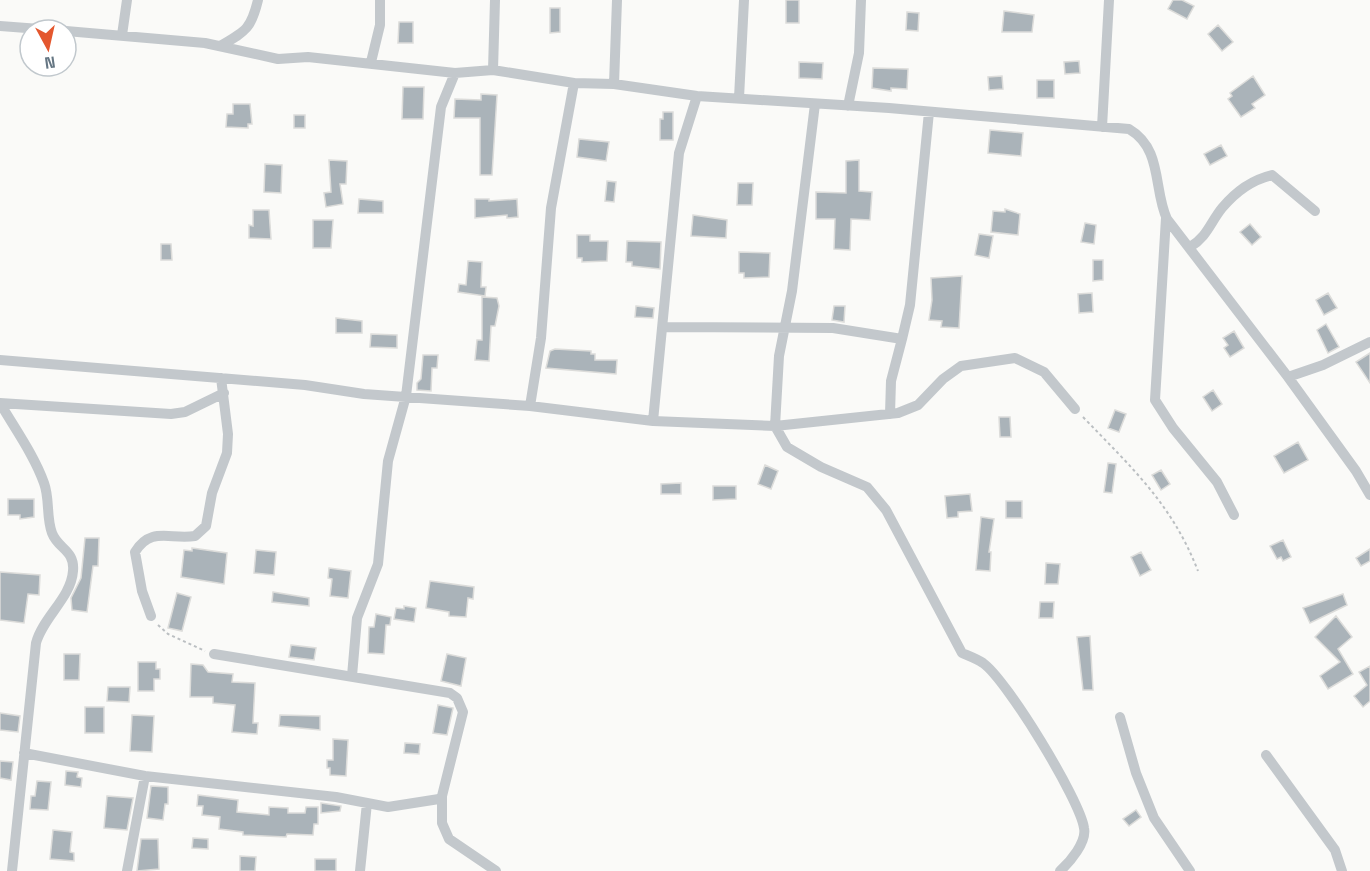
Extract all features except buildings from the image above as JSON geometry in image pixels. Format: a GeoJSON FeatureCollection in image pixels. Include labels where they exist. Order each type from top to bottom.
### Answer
{"type":"FeatureCollection","features":[{"type":"Feature","properties":{"kind":"street"},"geometry":{"type":"LineString","coordinates":[[122,35],[127,0]]}},
{"type":"Feature","properties":{"kind":"street"},"geometry":{"type":"LineString","coordinates":[[220,46],[248,28],[253,22],[258,0]]}},
{"type":"Feature","properties":{"kind":"street"},"geometry":{"type":"LineString","coordinates":[[371,62],[380,25],[380,0]]}},
{"type":"Feature","properties":{"kind":"street"},"geometry":{"type":"LineString","coordinates":[[493,70],[495,0]]}},
{"type":"Feature","properties":{"kind":"street"},"geometry":{"type":"LineString","coordinates":[[614,84],[617,0]]}},
{"type":"Feature","properties":{"kind":"street"},"geometry":{"type":"LineString","coordinates":[[739,98],[744,0]]}},
{"type":"Feature","properties":{"kind":"street"},"geometry":{"type":"LineString","coordinates":[[848,106],[859,52],[861,0]]}},
{"type":"Feature","properties":{"kind":"street"},"geometry":{"type":"LineString","coordinates":[[1102,127],[1109,0]]}},
{"type":"Feature","properties":{"kind":"street"},"geometry":{"type":"LineString","coordinates":[[0,26],[18,27]]}},
{"type":"Feature","properties":{"kind":"street"},"geometry":{"type":"LineString","coordinates":[[78,32],[220,46],[278,59],[308,57],[371,62],[455,73],[493,70],[574,83],[614,84],[697,96],[1129,129],[1146,143],[1152,156],[1166,218],[1155,400],[1173,428],[1217,482],[1234,515]]}},
{"type":"Feature","properties":{"kind":"street"},"geometry":{"type":"LineString","coordinates":[[351,676],[357,618],[378,564],[388,461],[406,396],[441,107],[455,73]]}},
{"type":"Feature","properties":{"kind":"street"},"geometry":{"type":"LineString","coordinates":[[530,406],[541,338],[551,208],[574,83]]}},
{"type":"Feature","properties":{"kind":"street"},"geometry":{"type":"LineString","coordinates":[[653,421],[679,153],[697,96]]}},
{"type":"Feature","properties":{"kind":"street"},"geometry":{"type":"LineString","coordinates":[[815,104],[792,291],[779,356],[776,426],[787,447],[821,467],[867,487],[886,510],[962,653],[983,663],[997,677],[1029,722],[1075,803],[1085,830],[1080,846],[1060,871]]}},
{"type":"Feature","properties":{"kind":"street"},"geometry":{"type":"LineString","coordinates":[[890,414],[891,381],[910,305],[929,112]]}},
{"type":"Feature","properties":{"kind":"street"},"geometry":{"type":"LineString","coordinates":[[1190,247],[1204,239],[1222,208],[1252,180],[1272,175],[1315,211]]}},
{"type":"Feature","properties":{"kind":"street"},"geometry":{"type":"LineString","coordinates":[[1166,218],[1288,377],[1356,471],[1370,495]]}},
{"type":"Feature","properties":{"kind":"street"},"geometry":{"type":"LineString","coordinates":[[663,327],[766,330],[784,327],[833,328],[902,339]]}},
{"type":"Feature","properties":{"kind":"street"},"geometry":{"type":"LineString","coordinates":[[1288,377],[1323,365],[1370,342]]}},
{"type":"Feature","properties":{"kind":"street"},"geometry":{"type":"LineString","coordinates":[[0,360],[530,406],[653,421],[776,426],[890,414],[918,405],[943,379],[961,366],[1015,358],[1044,372],[1075,409]]}},
{"type":"Feature","properties":{"kind":"street"},"geometry":{"type":"LineString","coordinates":[[151,615],[142,591],[135,552],[142,541],[152,536],[195,536],[206,526],[212,493],[227,453],[224,393],[220,378]]}},
{"type":"Feature","properties":{"kind":"street"},"geometry":{"type":"LineString","coordinates":[[0,403],[171,414],[194,409],[224,393]]}},
{"type":"Feature","properties":{"kind":"street"},"geometry":{"type":"LineString","coordinates":[[0,403],[45,484],[51,531],[55,539],[67,549],[73,564],[70,584],[39,630],[36,643],[12,871]]}},
{"type":"Feature","properties":{"kind":"street"},"geometry":{"type":"LineString","coordinates":[[214,654],[450,693],[457,698],[463,712],[442,796],[442,823],[449,839],[496,871]]}},
{"type":"Feature","properties":{"kind":"street"},"geometry":{"type":"LineString","coordinates":[[1120,717],[1136,773],[1154,818],[1190,871]]}},
{"type":"Feature","properties":{"kind":"street"},"geometry":{"type":"LineString","coordinates":[[24,753],[145,776],[367,802],[388,807],[438,799],[442,796]]}},
{"type":"Feature","properties":{"kind":"street"},"geometry":{"type":"LineString","coordinates":[[1266,755],[1335,850],[1342,871]]}},
{"type":"Feature","properties":{"kind":"street"},"geometry":{"type":"LineString","coordinates":[[127,871],[145,776]]}},
{"type":"Feature","properties":{"kind":"street"},"geometry":{"type":"LineString","coordinates":[[360,871],[367,802]]}},
{"type":"Feature","properties":{"kind":"path"},"geometry":{"type":"LineString","coordinates":[[1075,409],[1151,488],[1188,545],[1198,572]]}},
{"type":"Feature","properties":{"kind":"path"},"geometry":{"type":"LineString","coordinates":[[151,615],[168,634],[214,654]]}}]}
